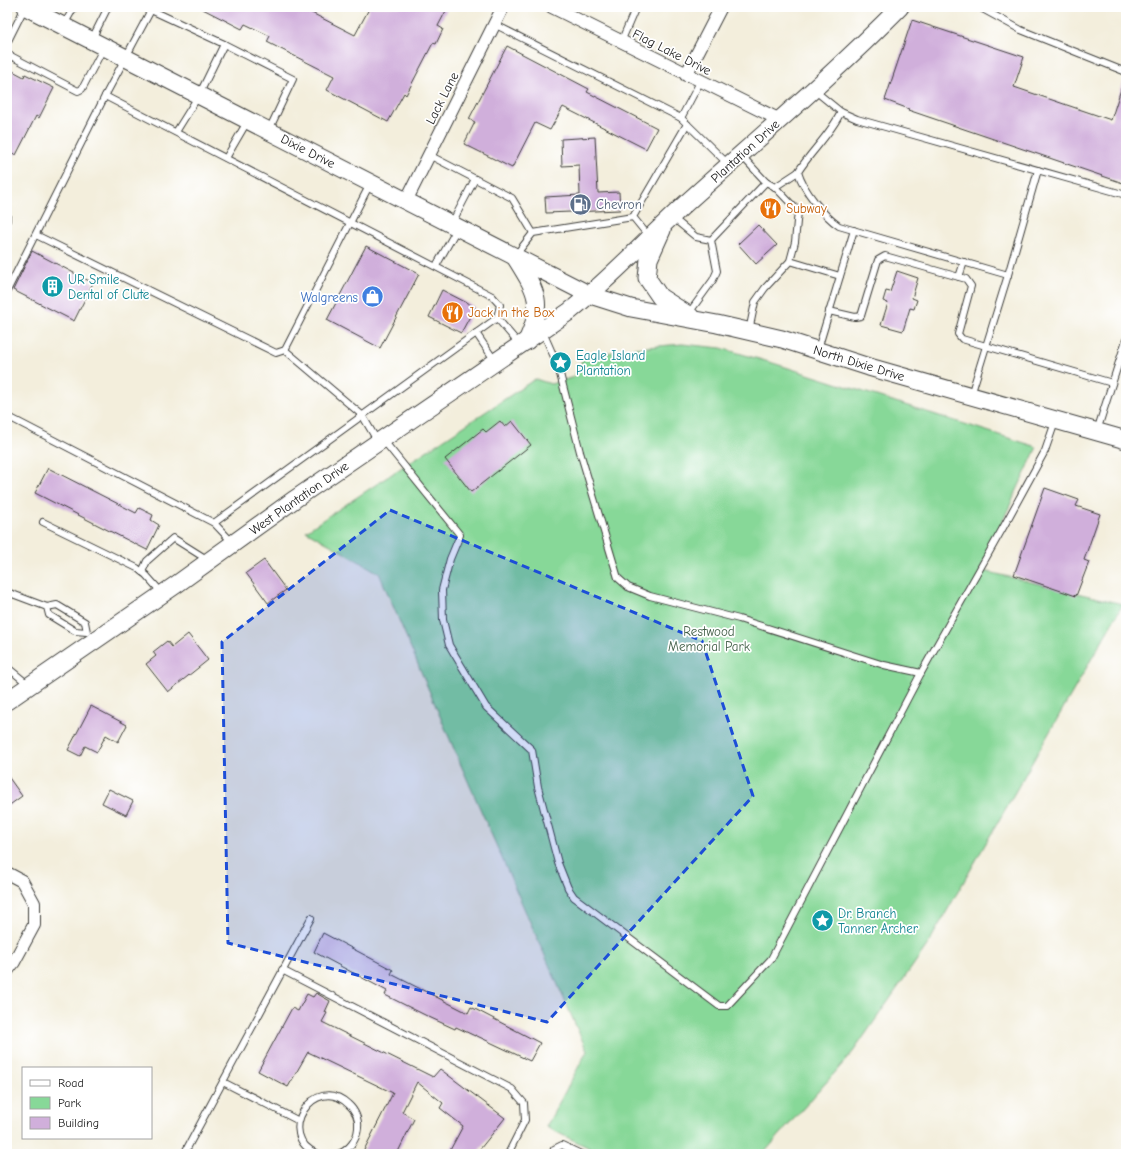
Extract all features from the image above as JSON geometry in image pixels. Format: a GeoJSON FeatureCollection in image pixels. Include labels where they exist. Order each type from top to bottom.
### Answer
{"type":"FeatureCollection","features":[{"type":"Feature","properties":{"kind":"main road","name":"Dixie Drive"},"geometry":{"type":"LineString","coordinates":[[25,7],[590,295]]}},
{"type":"Feature","properties":{"kind":"main road","name":"Plantation Drive"},"geometry":{"type":"LineString","coordinates":[[590,295],[668,220],[851,57],[895,10]]}},
{"type":"Feature","properties":{"kind":"main road"},"geometry":{"type":"LineString","coordinates":[[668,220],[649,259],[647,278],[660,297],[691,317]]}},
{"type":"Feature","properties":{"kind":"main road"},"geometry":{"type":"LineString","coordinates":[[515,256],[530,281],[538,306],[535,324],[523,343]]}},
{"type":"Feature","properties":{"kind":"main road","name":"North Dixie Drive"},"geometry":{"type":"LineString","coordinates":[[590,295],[631,308],[660,315],[691,317],[749,332],[1126,440]]}},
{"type":"Feature","properties":{"kind":"main road","name":"West Plantation Drive"},"geometry":{"type":"LineString","coordinates":[[7,701],[30,685],[91,636],[162,594],[542,330],[590,295]]}},
{"type":"Feature","properties":{"kind":"street","name":"Lack Lane"},"geometry":{"type":"LineString","coordinates":[[406,201],[503,7]]}},
{"type":"Feature","properties":{"kind":"street"},"geometry":{"type":"LineString","coordinates":[[686,75],[721,7]]}},
{"type":"Feature","properties":{"kind":"street","name":"Flag Lake Drive"},"geometry":{"type":"LineString","coordinates":[[557,8],[686,75],[780,120]]}},
{"type":"Feature","properties":{"kind":"street"},"geometry":{"type":"LineString","coordinates":[[7,873],[22,881],[34,903],[34,925],[14,962],[7,971]]}},
{"type":"Feature","properties":{"kind":"lane"},"geometry":{"type":"LineString","coordinates":[[7,43],[25,7]]}},
{"type":"Feature","properties":{"kind":"lane"},"geometry":{"type":"LineString","coordinates":[[64,26],[74,7]]}},
{"type":"Feature","properties":{"kind":"lane"},"geometry":{"type":"LineString","coordinates":[[7,54],[78,91],[82,89],[98,44],[108,7]]}},
{"type":"Feature","properties":{"kind":"lane"},"geometry":{"type":"LineString","coordinates":[[621,42],[636,7]]}},
{"type":"Feature","properties":{"kind":"lane"},"geometry":{"type":"LineString","coordinates":[[979,7],[1021,30],[1126,72]]}},
{"type":"Feature","properties":{"kind":"lane"},"geometry":{"type":"LineString","coordinates":[[7,291],[105,96],[151,10],[224,44],[293,79],[269,131]]}},
{"type":"Feature","properties":{"kind":"lane"},"geometry":{"type":"LineString","coordinates":[[494,24],[681,118],[735,160],[774,187],[798,211],[795,242],[790,261],[765,288],[756,302],[749,332]]}},
{"type":"Feature","properties":{"kind":"lane"},"geometry":{"type":"LineString","coordinates":[[176,132],[199,95],[224,44]]}},
{"type":"Feature","properties":{"kind":"lane"},"geometry":{"type":"LineString","coordinates":[[681,118],[700,82]]}},
{"type":"Feature","properties":{"kind":"lane"},"geometry":{"type":"LineString","coordinates":[[814,90],[841,112],[864,121],[1126,195]]}},
{"type":"Feature","properties":{"kind":"lane"},"geometry":{"type":"LineString","coordinates":[[105,96],[436,266],[492,296],[500,305],[497,318],[214,523]]}},
{"type":"Feature","properties":{"kind":"lane"},"geometry":{"type":"LineString","coordinates":[[774,187],[798,172],[805,160],[834,128],[841,112]]}},
{"type":"Feature","properties":{"kind":"lane"},"geometry":{"type":"LineString","coordinates":[[226,158],[248,120]]}},
{"type":"Feature","properties":{"kind":"lane"},"geometry":{"type":"LineString","coordinates":[[633,217],[687,124]]}},
{"type":"Feature","properties":{"kind":"lane"},"geometry":{"type":"LineString","coordinates":[[429,155],[512,198],[533,233]]}},
{"type":"Feature","properties":{"kind":"lane"},"geometry":{"type":"LineString","coordinates":[[970,396],[987,346],[1038,170]]}},
{"type":"Feature","properties":{"kind":"lane"},"geometry":{"type":"LineString","coordinates":[[798,172],[801,181],[828,219],[839,226],[1008,275]]}},
{"type":"Feature","properties":{"kind":"lane"},"geometry":{"type":"LineString","coordinates":[[436,266],[475,179]]}},
{"type":"Feature","properties":{"kind":"lane"},"geometry":{"type":"LineString","coordinates":[[711,240],[766,182]]}},
{"type":"Feature","properties":{"kind":"lane"},"geometry":{"type":"LineString","coordinates":[[36,235],[276,353],[285,350],[371,183]]}},
{"type":"Feature","properties":{"kind":"lane"},"geometry":{"type":"LineString","coordinates":[[7,213],[7,220]]}},
{"type":"Feature","properties":{"kind":"lane"},"geometry":{"type":"LineString","coordinates":[[515,256],[533,233],[633,217]]}},
{"type":"Feature","properties":{"kind":"lane"},"geometry":{"type":"LineString","coordinates":[[633,217],[650,238]]}},
{"type":"Feature","properties":{"kind":"lane"},"geometry":{"type":"LineString","coordinates":[[668,220],[696,236],[711,240]]}},
{"type":"Feature","properties":{"kind":"lane"},"geometry":{"type":"LineString","coordinates":[[817,351],[854,230]]}},
{"type":"Feature","properties":{"kind":"lane"},"geometry":{"type":"LineString","coordinates":[[691,317],[713,280],[717,270],[711,240]]}},
{"type":"Feature","properties":{"kind":"lane"},"geometry":{"type":"LineString","coordinates":[[829,311],[855,318],[861,316],[878,260],[885,256],[966,279],[971,286],[958,334],[962,339],[1112,383]]}},
{"type":"Feature","properties":{"kind":"lane"},"geometry":{"type":"LineString","coordinates":[[790,261],[840,276]]}},
{"type":"Feature","properties":{"kind":"lane"},"geometry":{"type":"LineString","coordinates":[[959,277],[964,262]]}},
{"type":"Feature","properties":{"kind":"lane"},"geometry":{"type":"LineString","coordinates":[[497,318],[523,343]]}},
{"type":"Feature","properties":{"kind":"lane"},"geometry":{"type":"LineString","coordinates":[[542,330],[558,366],[580,452],[618,578],[628,587],[650,596],[739,619],[884,665],[921,673]]}},
{"type":"Feature","properties":{"kind":"lane"},"geometry":{"type":"LineString","coordinates":[[476,333],[496,362]]}},
{"type":"Feature","properties":{"kind":"lane"},"geometry":{"type":"LineString","coordinates":[[1096,432],[1126,340]]}},
{"type":"Feature","properties":{"kind":"lane"},"geometry":{"type":"LineString","coordinates":[[285,350],[362,415],[381,441],[460,534],[450,559],[442,590],[443,620],[449,645],[486,707],[532,750],[538,787],[558,863],[568,888],[574,897],[719,1006],[726,1006],[772,959],[921,673],[1041,458],[1056,420]]}},
{"type":"Feature","properties":{"kind":"lane"},"geometry":{"type":"LineString","coordinates":[[7,416],[214,523],[233,544]]}},
{"type":"Feature","properties":{"kind":"lane"},"geometry":{"type":"LineString","coordinates":[[43,522],[142,572],[162,594]]}},
{"type":"Feature","properties":{"kind":"lane"},"geometry":{"type":"LineString","coordinates":[[142,572],[147,561],[173,538],[210,561]]}},
{"type":"Feature","properties":{"kind":"lane"},"geometry":{"type":"LineString","coordinates":[[7,592],[47,607],[57,605],[85,622],[91,636]]}},
{"type":"Feature","properties":{"kind":"lane"},"geometry":{"type":"LineString","coordinates":[[47,607],[49,615],[75,631],[91,636]]}},
{"type":"Feature","properties":{"kind":"lane"},"geometry":{"type":"LineString","coordinates":[[7,667],[30,685]]}},
{"type":"Feature","properties":{"kind":"lane"},"geometry":{"type":"LineString","coordinates":[[184,1154],[311,918]]}},
{"type":"Feature","properties":{"kind":"lane"},"geometry":{"type":"LineString","coordinates":[[282,970],[512,1089],[524,1104],[526,1120],[508,1154]]}},
{"type":"Feature","properties":{"kind":"lane"},"geometry":{"type":"LineString","coordinates":[[223,1082],[299,1121]]}},
{"type":"Feature","properties":{"kind":"lane"},"geometry":{"type":"LineString","coordinates":[[318,1154],[308,1148],[301,1140],[298,1131],[299,1121],[302,1111],[308,1104],[317,1098],[326,1096],[336,1097],[345,1101],[355,1112],[358,1127],[356,1137],[352,1145],[338,1154]]}},
{"type":"Feature","properties":{"kind":"lane"},"geometry":{"type":"LineString","coordinates":[[552,1154],[554,1149],[562,1145],[581,1154]]}},
{"type":"Feature","properties":{"kind":"highlighted area"},"geometry":{"type":"Polygon","coordinates":[[[390,510],[702,641],[753,796],[547,1022],[228,943],[222,642],[390,510]]]}},
{"type":"Feature","properties":{"kind":"green space","name":"Restwood Memorial Park"},"geometry":{"type":"Polygon","coordinates":[[[682,344],[721,348],[1037,447],[980,570],[1123,604],[928,944],[853,1052],[763,1154],[602,1154],[546,1127],[587,1051],[460,763],[379,573],[306,531],[535,379],[551,384],[574,377],[584,357],[636,348],[682,344]]]}},
{"type":"Feature","properties":{"kind":"building"},"geometry":{"type":"Polygon","coordinates":[[[199,7],[300,7],[355,35],[370,7],[448,7],[438,26],[443,29],[436,44],[433,43],[406,95],[404,93],[388,122],[327,90],[334,76],[267,42],[270,36],[245,24],[242,29],[199,7]]]}},
{"type":"Feature","properties":{"kind":"building"},"geometry":{"type":"Polygon","coordinates":[[[912,20],[1024,57],[1014,87],[1111,120],[1124,80],[1126,81],[1126,184],[908,110],[909,109],[885,100],[912,20]]]}},
{"type":"Feature","properties":{"kind":"building"},"geometry":{"type":"Polygon","coordinates":[[[507,46],[589,89],[587,92],[657,128],[646,149],[563,107],[550,130],[535,123],[512,168],[464,144],[475,122],[469,119],[507,46]]]}},
{"type":"Feature","properties":{"kind":"building"},"geometry":{"type":"Polygon","coordinates":[[[7,68],[24,77],[25,74],[54,88],[39,118],[36,116],[16,155],[7,150],[7,68]]]}},
{"type":"Feature","properties":{"kind":"building"},"geometry":{"type":"Polygon","coordinates":[[[595,137],[598,193],[619,192],[620,210],[546,213],[545,197],[580,195],[579,165],[562,166],[561,139],[595,137]]]}},
{"type":"Feature","properties":{"kind":"building"},"geometry":{"type":"Polygon","coordinates":[[[758,225],[777,245],[756,264],[738,244],[758,225]]]}},
{"type":"Feature","properties":{"kind":"building","name":"Walgreens"},"geometry":{"type":"Polygon","coordinates":[[[366,246],[419,274],[380,348],[327,320],[366,246]]]}},
{"type":"Feature","properties":{"kind":"building","name":"UR Smile Dental of Clute"},"geometry":{"type":"Polygon","coordinates":[[[32,251],[93,283],[74,321],[13,290],[32,251]]]}},
{"type":"Feature","properties":{"kind":"building"},"geometry":{"type":"Polygon","coordinates":[[[897,271],[918,278],[912,298],[917,300],[914,309],[910,308],[903,331],[881,325],[888,303],[883,301],[886,291],[890,292],[897,271]]]}},
{"type":"Feature","properties":{"kind":"building","name":"Jack in the Box"},"geometry":{"type":"Polygon","coordinates":[[[442,290],[475,307],[461,333],[429,317],[442,290]]]}},
{"type":"Feature","properties":{"kind":"building"},"geometry":{"type":"Polygon","coordinates":[[[500,421],[505,427],[512,421],[531,445],[471,492],[445,459],[483,429],[486,432],[500,421]]]}},
{"type":"Feature","properties":{"kind":"building"},"geometry":{"type":"Polygon","coordinates":[[[48,468],[136,513],[139,508],[153,515],[151,520],[159,525],[147,550],[35,493],[48,468]]]}},
{"type":"Feature","properties":{"kind":"building"},"geometry":{"type":"Polygon","coordinates":[[[1045,488],[1079,500],[1076,506],[1100,514],[1084,560],[1089,562],[1076,596],[1014,575],[1045,488]]]}},
{"type":"Feature","properties":{"kind":"building"},"geometry":{"type":"Polygon","coordinates":[[[264,560],[286,590],[268,603],[246,573],[264,560]]]}},
{"type":"Feature","properties":{"kind":"building"},"geometry":{"type":"Polygon","coordinates":[[[188,634],[208,660],[168,692],[146,664],[156,656],[153,652],[167,641],[172,647],[188,634]]]}},
{"type":"Feature","properties":{"kind":"building"},"geometry":{"type":"Polygon","coordinates":[[[91,706],[127,725],[118,742],[106,735],[97,752],[85,746],[80,756],[68,750],[91,706]]]}},
{"type":"Feature","properties":{"kind":"building"},"geometry":{"type":"Polygon","coordinates":[[[7,775],[22,796],[7,807],[7,775]]]}},
{"type":"Feature","properties":{"kind":"building"},"geometry":{"type":"Polygon","coordinates":[[[109,789],[133,801],[126,815],[102,803],[109,789]]]}},
{"type":"Feature","properties":{"kind":"building"},"geometry":{"type":"Polygon","coordinates":[[[323,933],[393,970],[391,974],[468,1013],[471,1007],[540,1043],[530,1061],[475,1035],[456,1027],[455,1029],[385,995],[387,991],[314,952],[323,933]]]}},
{"type":"Feature","properties":{"kind":"building"},"geometry":{"type":"Polygon","coordinates":[[[316,993],[330,1001],[325,1012],[327,1013],[322,1022],[433,1077],[440,1069],[505,1118],[476,1154],[448,1154],[463,1126],[440,1108],[443,1103],[417,1082],[402,1112],[414,1119],[397,1154],[362,1154],[393,1093],[308,1052],[288,1087],[258,1071],[292,1008],[298,1011],[307,994],[313,997],[316,993]]]}},
{"type":"Feature","properties":{"kind":"place","name":"Chevron"},"geometry":{"type":"Point","coordinates":[581,204]}},
{"type":"Feature","properties":{"kind":"place","name":"Subway"},"geometry":{"type":"Point","coordinates":[771,208]}},
{"type":"Feature","properties":{"kind":"place","name":"UR Smile Dental of Clute"},"geometry":{"type":"Point","coordinates":[53,286]}},
{"type":"Feature","properties":{"kind":"place","name":"Walgreens"},"geometry":{"type":"Point","coordinates":[373,297]}},
{"type":"Feature","properties":{"kind":"place","name":"Jack in the Box"},"geometry":{"type":"Point","coordinates":[452,312]}},
{"type":"Feature","properties":{"kind":"place","name":"Eagle Island Plantation"},"geometry":{"type":"Point","coordinates":[561,362]}},
{"type":"Feature","properties":{"kind":"place","name":"Dr. Branch Tanner Archer"},"geometry":{"type":"Point","coordinates":[822,920]}}]}
